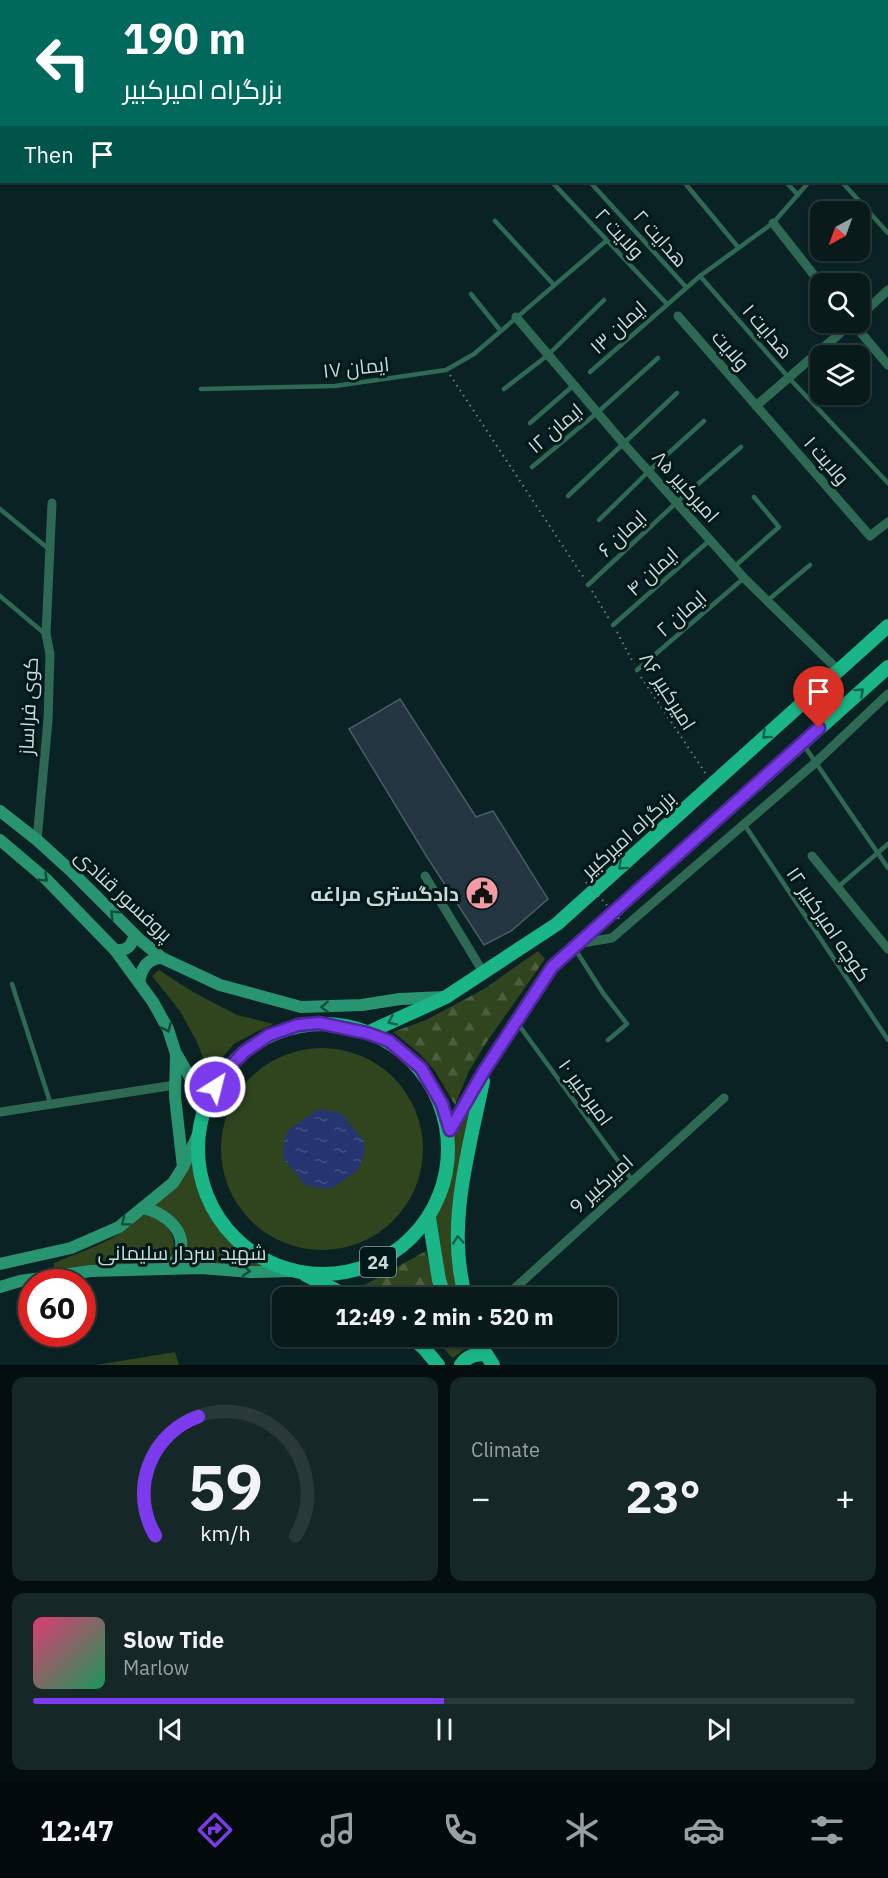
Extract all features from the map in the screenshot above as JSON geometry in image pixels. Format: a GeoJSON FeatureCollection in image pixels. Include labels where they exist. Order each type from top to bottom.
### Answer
{"type":"FeatureCollection","features":[{"type":"Feature","properties":{"kind":"main road","name":"بزرگراه امیرکبیر"},"geometry":{"type":"LineString","coordinates":[[367,1033],[446,997],[556,924],[888,626]]}},
{"type":"Feature","properties":{"kind":"main road","name":"24"},"geometry":{"type":"LineString","coordinates":[[298,1272],[338,1274],[374,1264],[405,1245],[429,1218],[438,1192],[450,1130],[484,1071],[552,967],[888,667]]}},
{"type":"Feature","properties":{"kind":"main road","name":"پروفسور قنادی"},"geometry":{"type":"LineString","coordinates":[[0,811],[37,840],[135,935],[162,958],[220,985],[301,1007],[362,1005],[400,999],[446,997]]}},
{"type":"Feature","properties":{"kind":"main road"},"geometry":{"type":"LineString","coordinates":[[0,840],[46,879],[115,950],[153,1002],[168,1029],[176,1054],[195,1086],[204,1114]]}},
{"type":"Feature","properties":{"kind":"main road"},"geometry":{"type":"LineString","coordinates":[[115,950],[125,950],[135,935]]}},
{"type":"Feature","properties":{"kind":"main road"},"geometry":{"type":"LineString","coordinates":[[139,983],[144,966],[155,958],[162,958]]}},
{"type":"Feature","properties":{"kind":"main road","name":"24"},"geometry":{"type":"LineString","coordinates":[[329,1287],[298,1272],[265,1260],[240,1242],[219,1218],[206,1191],[199,1161],[200,1130],[204,1114],[208,1100],[223,1074],[244,1052],[269,1035],[298,1025],[315,1023],[367,1033],[389,1041],[421,1068],[442,1104],[450,1130]]}},
{"type":"Feature","properties":{"kind":"main road"},"geometry":{"type":"LineString","coordinates":[[176,1054],[176,1114],[183,1167]]}},
{"type":"Feature","properties":{"kind":"main road","name":"24"},"geometry":{"type":"LineString","coordinates":[[463,1287],[457,1222],[484,1071]]}},
{"type":"Feature","properties":{"kind":"main road","name":"شهید سردار سلیمانی"},"geometry":{"type":"LineString","coordinates":[[0,1264],[71,1248],[119,1227],[173,1184],[200,1130]]}},
{"type":"Feature","properties":{"kind":"main road"},"geometry":{"type":"LineString","coordinates":[[142,1208],[153,1209],[167,1217],[177,1229],[182,1245],[177,1259],[167,1268]]}},
{"type":"Feature","properties":{"kind":"main road"},"geometry":{"type":"LineString","coordinates":[[429,1218],[441,1287]]}},
{"type":"Feature","properties":{"kind":"main road","name":"شهید سردار سلیمانی"},"geometry":{"type":"LineString","coordinates":[[0,1287],[38,1278],[91,1271],[201,1268],[251,1272],[298,1272]]}},
{"type":"Feature","properties":{"kind":"main road"},"geometry":{"type":"LineString","coordinates":[[422,1347],[438,1365]]}},
{"type":"Feature","properties":{"kind":"main road"},"geometry":{"type":"LineString","coordinates":[[461,1365],[469,1357],[477,1354],[480,1347]]}},
{"type":"Feature","properties":{"kind":"street"},"geometry":{"type":"LineString","coordinates":[[773,223],[812,273]]}},
{"type":"Feature","properties":{"kind":"street"},"geometry":{"type":"LineString","coordinates":[[870,307],[888,290]]}},
{"type":"Feature","properties":{"kind":"street","name":"ولایت"},"geometry":{"type":"LineString","coordinates":[[678,316],[756,406]]}},
{"type":"Feature","properties":{"kind":"street","name":"امیرکبیر ۸۵"},"geometry":{"type":"LineString","coordinates":[[516,317],[624,444],[744,579],[838,670]]}},
{"type":"Feature","properties":{"kind":"street"},"geometry":{"type":"LineString","coordinates":[[756,406],[841,333]]}},
{"type":"Feature","properties":{"kind":"street"},"geometry":{"type":"LineString","coordinates":[[861,333],[888,365]]}},
{"type":"Feature","properties":{"kind":"street","name":"ولایت ۱"},"geometry":{"type":"LineString","coordinates":[[756,406],[870,537],[888,522]]}},
{"type":"Feature","properties":{"kind":"street"},"geometry":{"type":"LineString","coordinates":[[46,634],[52,503]]}},
{"type":"Feature","properties":{"kind":"street","name":"کوی فراساز"},"geometry":{"type":"LineString","coordinates":[[37,840],[48,720],[50,654],[46,634]]}},
{"type":"Feature","properties":{"kind":"street"},"geometry":{"type":"LineString","coordinates":[[576,945],[612,938],[815,762],[888,694]]}},
{"type":"Feature","properties":{"kind":"street"},"geometry":{"type":"LineString","coordinates":[[812,856],[888,949]]}},
{"type":"Feature","properties":{"kind":"street"},"geometry":{"type":"LineString","coordinates":[[425,876],[483,972]]}},
{"type":"Feature","properties":{"kind":"street"},"geometry":{"type":"LineString","coordinates":[[0,1112],[175,1085]]}},
{"type":"Feature","properties":{"kind":"street","name":"امیرکبیر 9"},"geometry":{"type":"LineString","coordinates":[[516,1287],[724,1098]]}},
{"type":"Feature","properties":{"kind":"lane","name":"ولایت ۲"},"geometry":{"type":"LineString","coordinates":[[553,183],[667,304]]}},
{"type":"Feature","properties":{"kind":"lane","name":"هدایت ۲"},"geometry":{"type":"LineString","coordinates":[[591,183],[686,287]]}},
{"type":"Feature","properties":{"kind":"lane"},"geometry":{"type":"LineString","coordinates":[[685,183],[738,247]]}},
{"type":"Feature","properties":{"kind":"lane"},"geometry":{"type":"LineString","coordinates":[[787,183],[798,195]]}},
{"type":"Feature","properties":{"kind":"lane","name":"ایمان ۱۳"},"geometry":{"type":"LineString","coordinates":[[590,372],[686,287],[773,223],[808,183]]}},
{"type":"Feature","properties":{"kind":"lane"},"geometry":{"type":"LineString","coordinates":[[843,183],[888,233]]}},
{"type":"Feature","properties":{"kind":"lane"},"geometry":{"type":"LineString","coordinates":[[495,221],[554,285]]}},
{"type":"Feature","properties":{"kind":"lane","name":"ایمان ۱۷"},"geometry":{"type":"LineString","coordinates":[[201,388],[335,386],[446,370],[474,354],[606,241]]}},
{"type":"Feature","properties":{"kind":"lane","name":"هدایت ۱"},"geometry":{"type":"LineString","coordinates":[[700,276],[789,378],[888,483]]}},
{"type":"Feature","properties":{"kind":"lane"},"geometry":{"type":"LineString","coordinates":[[471,294],[500,330]]}},
{"type":"Feature","properties":{"kind":"lane"},"geometry":{"type":"LineString","coordinates":[[504,389],[548,355],[604,300]]}},
{"type":"Feature","properties":{"kind":"lane","name":"ایمان ۱۲"},"geometry":{"type":"LineString","coordinates":[[532,467],[598,412],[657,358]]}},
{"type":"Feature","properties":{"kind":"lane"},"geometry":{"type":"LineString","coordinates":[[530,423],[574,385]]}},
{"type":"Feature","properties":{"kind":"lane"},"geometry":{"type":"LineString","coordinates":[[568,496],[677,393]]}},
{"type":"Feature","properties":{"kind":"lane"},"geometry":{"type":"LineString","coordinates":[[599,520],[704,421]]}},
{"type":"Feature","properties":{"kind":"lane","name":"ایمان ۶"},"geometry":{"type":"LineString","coordinates":[[588,585],[677,502],[741,447]]}},
{"type":"Feature","properties":{"kind":"lane"},"geometry":{"type":"LineString","coordinates":[[734,567],[779,527],[754,497]]}},
{"type":"Feature","properties":{"kind":"lane"},"geometry":{"type":"LineString","coordinates":[[0,509],[50,550]]}},
{"type":"Feature","properties":{"kind":"lane","name":"ایمان ۴"},"geometry":{"type":"LineString","coordinates":[[613,625],[710,540]]}},
{"type":"Feature","properties":{"kind":"lane"},"geometry":{"type":"LineString","coordinates":[[767,601],[810,565]]}},
{"type":"Feature","properties":{"kind":"lane","name":"ایمان ۲"},"geometry":{"type":"LineString","coordinates":[[638,670],[744,579]]}},
{"type":"Feature","properties":{"kind":"lane","name":"کوی فراساز"},"geometry":{"type":"LineString","coordinates":[[0,596],[46,634]]}},
{"type":"Feature","properties":{"kind":"lane"},"geometry":{"type":"LineString","coordinates":[[802,744],[888,868]]}},
{"type":"Feature","properties":{"kind":"lane","name":"کوچه امیرکبیر ۱۲"},"geometry":{"type":"LineString","coordinates":[[744,824],[888,1040]]}},
{"type":"Feature","properties":{"kind":"lane"},"geometry":{"type":"LineString","coordinates":[[838,888],[888,844]]}},
{"type":"Feature","properties":{"kind":"lane"},"geometry":{"type":"LineString","coordinates":[[576,945],[603,993],[627,1024],[608,1040]]}},
{"type":"Feature","properties":{"kind":"lane"},"geometry":{"type":"LineString","coordinates":[[12,984],[51,1105]]}},
{"type":"Feature","properties":{"kind":"lane","name":"امیرکبیر ۱۰"},"geometry":{"type":"LineString","coordinates":[[517,1022],[632,1180]]}},
{"type":"Feature","properties":{"kind":"path","name":"امیرکبیر ۸۶"},"geometry":{"type":"LineString","coordinates":[[446,370],[588,585],[638,670],[713,784]]}},
{"type":"Feature","properties":{"kind":"path"},"geometry":{"type":"LineString","coordinates":[[586,882],[622,922]]}},
{"type":"Feature","properties":{"kind":"green space"},"geometry":{"type":"Polygon","coordinates":[[[538,951],[545,959],[486,1043],[469,1071],[455,1105],[435,1071],[419,1053],[393,1032],[426,1020],[484,989],[538,951]]]}},
{"type":"Feature","properties":{"kind":"green space"},"geometry":{"type":"Polygon","coordinates":[[[159,970],[193,992],[237,1015],[274,1024],[234,1044],[209,1072],[196,1040],[180,1011],[152,976],[159,970]]]}},
{"type":"Feature","properties":{"kind":"green space"},"geometry":{"type":"Polygon","coordinates":[[[322,1048],[342,1050],[370,1060],[400,1085],[415,1110],[421,1129],[423,1149],[421,1169],[411,1197],[386,1227],[361,1242],[342,1248],[322,1250],[302,1248],[274,1238],[244,1213],[229,1188],[223,1169],[221,1149],[223,1129],[233,1101],[258,1071],[283,1056],[302,1050],[322,1048]]]}},
{"type":"Feature","properties":{"kind":"green space"},"geometry":{"type":"Polygon","coordinates":[[[484,1071],[458,1207],[465,1287],[443,1287],[429,1218],[438,1192],[450,1130],[484,1071]]]}},
{"type":"Feature","properties":{"kind":"green space"},"geometry":{"type":"Polygon","coordinates":[[[192,1153],[201,1192],[211,1215],[234,1241],[272,1269],[181,1264],[186,1255],[187,1243],[153,1205],[192,1153]]]}},
{"type":"Feature","properties":{"kind":"green space"},"geometry":{"type":"Polygon","coordinates":[[[151,1214],[172,1235],[174,1247],[167,1262],[54,1269],[54,1263],[104,1242],[151,1214]]]}},
{"type":"Feature","properties":{"kind":"green space"},"geometry":{"type":"Polygon","coordinates":[[[426,1251],[435,1287],[361,1287],[426,1251]]]}},
{"type":"Feature","properties":{"kind":"green space"},"geometry":{"type":"Polygon","coordinates":[[[442,1347],[467,1347],[453,1358],[442,1347]]]}},
{"type":"Feature","properties":{"kind":"green space"},"geometry":{"type":"Polygon","coordinates":[[[175,1352],[179,1365],[96,1365],[175,1352]]]}},
{"type":"Feature","properties":{"kind":"water"},"geometry":{"type":"Polygon","coordinates":[[[321,1109],[341,1113],[364,1141],[364,1152],[359,1169],[334,1187],[326,1189],[305,1185],[285,1161],[283,1154],[288,1130],[321,1109]]]}},
{"type":"Feature","properties":{"kind":"building"},"geometry":{"type":"Polygon","coordinates":[[[400,699],[476,817],[493,811],[548,899],[511,931],[484,945],[349,729],[400,699]]]}},
{"type":"Feature","properties":{"kind":"place","name":"دادگستری مراغه"},"geometry":{"type":"Point","coordinates":[482,893]}},
{"type":"Feature","properties":{"kind":"route"},"geometry":{"type":"LineString","coordinates":[[215,1087],[223,1074],[244,1052],[269,1035],[298,1025],[319,1023],[367,1033],[389,1041],[421,1068],[442,1104],[450,1130],[484,1071],[552,967],[819,728]]}}]}
